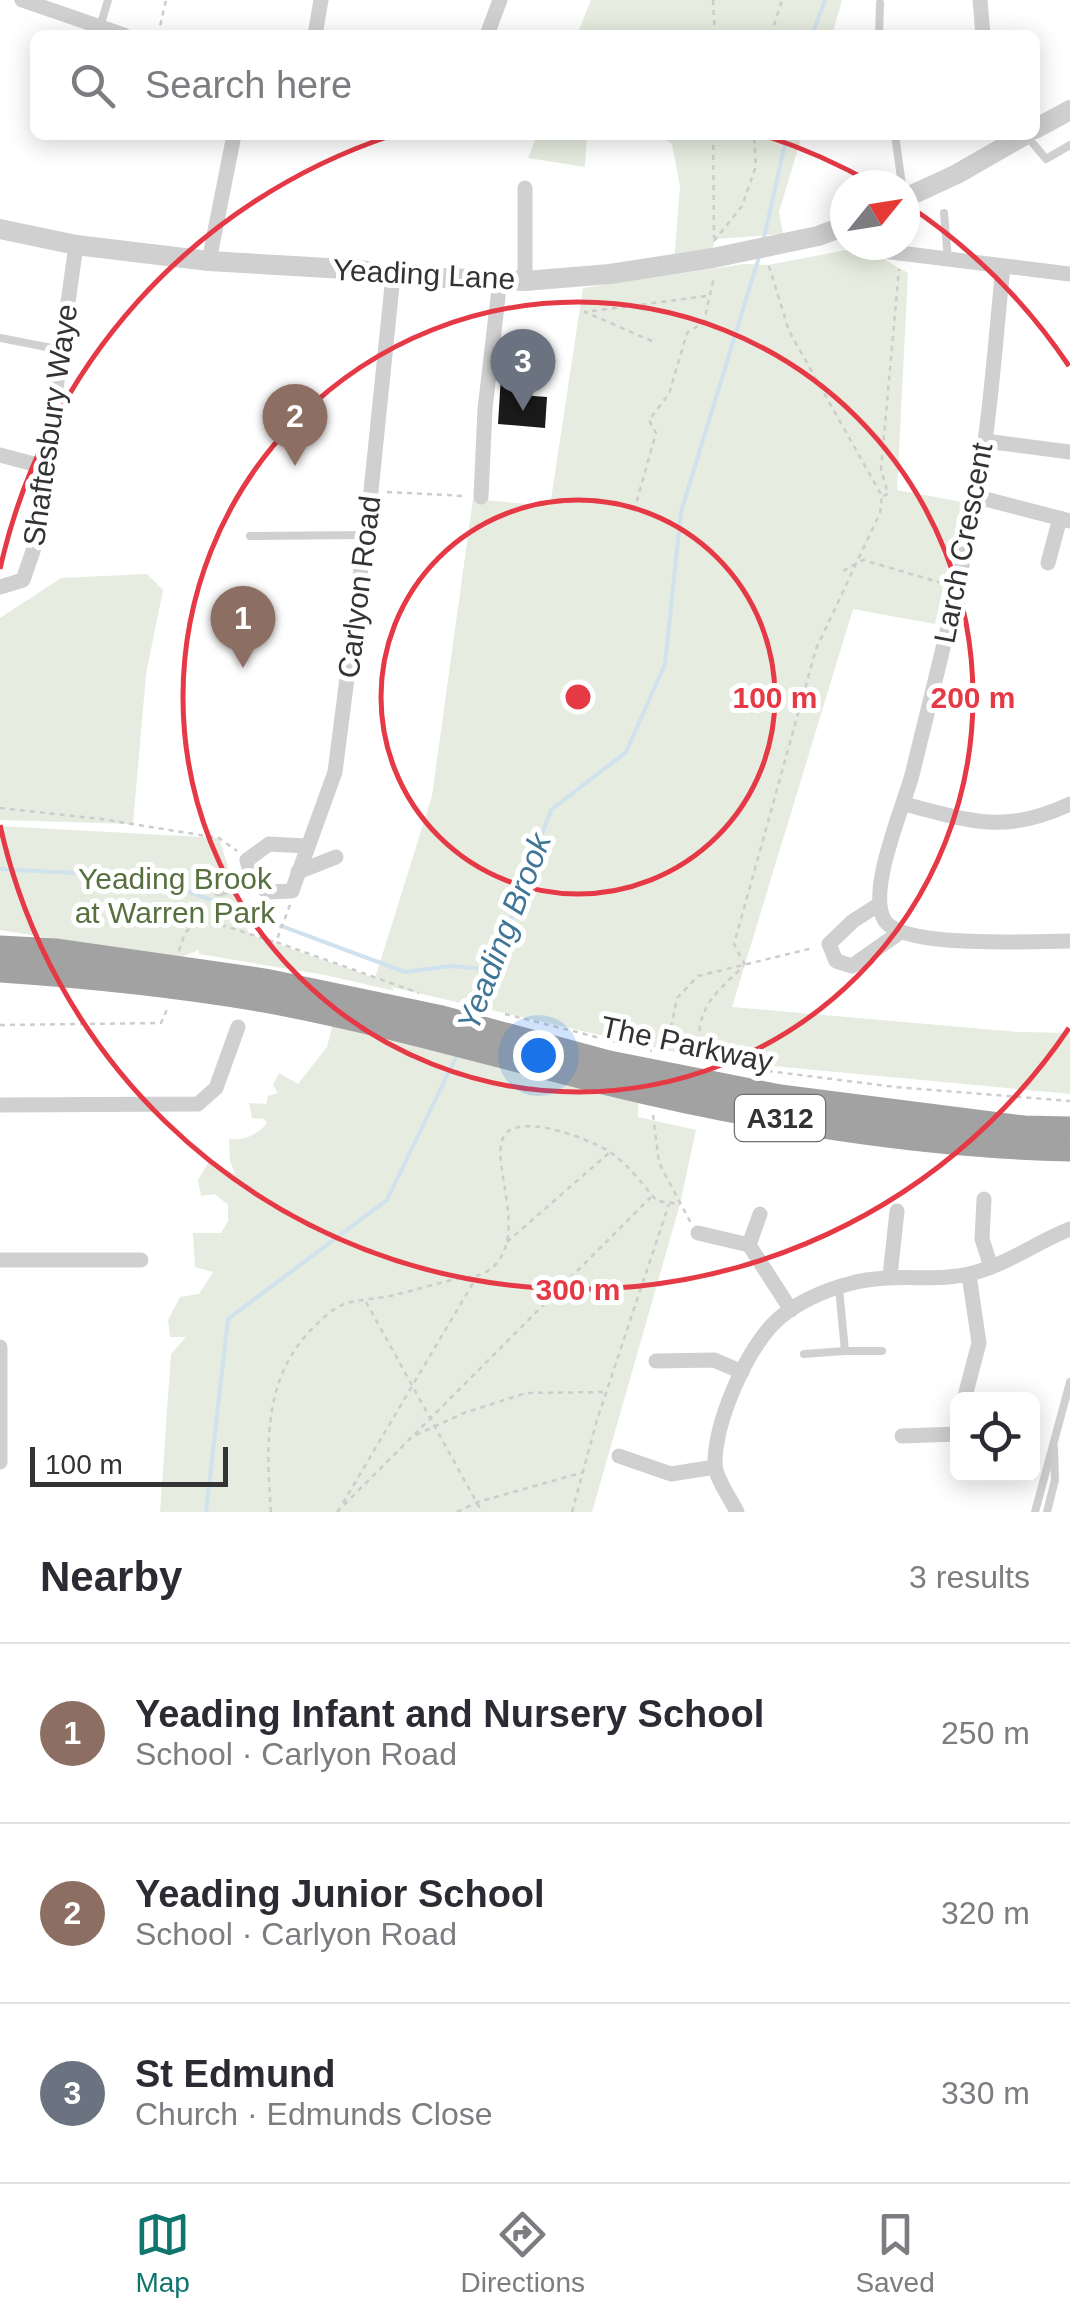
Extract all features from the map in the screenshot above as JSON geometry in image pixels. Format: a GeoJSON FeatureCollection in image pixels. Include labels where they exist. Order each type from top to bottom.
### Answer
{"type":"FeatureCollection","features":[{"type":"Feature","properties":{"kind":"highway","name":"The Parkway"},"geometry":{"type":"LineString","coordinates":[[0,948],[58,951],[266,980],[438,1018],[609,1063],[780,1097],[1024,1128],[1070,1129]]}},
{"type":"Feature","properties":{"kind":"highway","name":"The Parkway"},"geometry":{"type":"LineString","coordinates":[[0,970],[102,977],[438,1018]]}},
{"type":"Feature","properties":{"kind":"highway","name":"The Parkway"},"geometry":{"type":"LineString","coordinates":[[500,1034],[605,1082],[777,1117],[991,1144],[1070,1149]]}},
{"type":"Feature","properties":{"kind":"street"},"geometry":{"type":"LineString","coordinates":[[22,0],[109,30]]}},
{"type":"Feature","properties":{"kind":"street"},"geometry":{"type":"LineString","coordinates":[[315,30],[321,0]]}},
{"type":"Feature","properties":{"kind":"street"},"geometry":{"type":"LineString","coordinates":[[489,30],[500,0]]}},
{"type":"Feature","properties":{"kind":"street"},"geometry":{"type":"LineString","coordinates":[[980,0],[983,30]]}},
{"type":"Feature","properties":{"kind":"street"},"geometry":{"type":"LineString","coordinates":[[1040,127],[1070,110]]}},
{"type":"Feature","properties":{"kind":"street"},"geometry":{"type":"LineString","coordinates":[[209,261],[233,140]]}},
{"type":"Feature","properties":{"kind":"street"},"geometry":{"type":"LineString","coordinates":[[920,189],[1001,141]]}},
{"type":"Feature","properties":{"kind":"street"},"geometry":{"type":"LineString","coordinates":[[524,188],[525,281]]}},
{"type":"Feature","properties":{"kind":"street","name":"Yeading Lane"},"geometry":{"type":"LineString","coordinates":[[0,229],[76,245],[209,261],[362,270],[393,276],[525,281],[610,274],[718,248],[760,250],[830,230]]}},
{"type":"Feature","properties":{"kind":"street","name":"Shaftesbury Waye"},"geometry":{"type":"LineString","coordinates":[[0,587],[23,580],[34,548],[76,245]]}},
{"type":"Feature","properties":{"kind":"street"},"geometry":{"type":"LineString","coordinates":[[920,255],[1070,274]]}},
{"type":"Feature","properties":{"kind":"street","name":"Larch Crescent"},"geometry":{"type":"LineString","coordinates":[[878,905],[878,889],[904,804],[958,586],[985,442],[1003,266]]}},
{"type":"Feature","properties":{"kind":"street","name":"Carlyon Road"},"geometry":{"type":"LineString","coordinates":[[252,880],[268,892],[292,891],[335,772],[371,491],[393,276]]}},
{"type":"Feature","properties":{"kind":"street"},"geometry":{"type":"LineString","coordinates":[[482,497],[485,410],[500,280]]}},
{"type":"Feature","properties":{"kind":"street"},"geometry":{"type":"LineString","coordinates":[[985,442],[1070,452]]}},
{"type":"Feature","properties":{"kind":"street"},"geometry":{"type":"LineString","coordinates":[[0,455],[45,466]]}},
{"type":"Feature","properties":{"kind":"street"},"geometry":{"type":"LineString","coordinates":[[974,496],[1065,520],[1048,563]]}},
{"type":"Feature","properties":{"kind":"street"},"geometry":{"type":"LineString","coordinates":[[904,804],[988,825],[1043,816],[1070,804]]}},
{"type":"Feature","properties":{"kind":"street"},"geometry":{"type":"LineString","coordinates":[[219,889],[252,880],[247,860],[269,844],[306,846]]}},
{"type":"Feature","properties":{"kind":"street"},"geometry":{"type":"LineString","coordinates":[[298,872],[336,857]]}},
{"type":"Feature","properties":{"kind":"street"},"geometry":{"type":"LineString","coordinates":[[899,933],[852,966],[836,961],[830,944],[853,921],[878,905],[886,922],[899,933],[933,940],[1070,941]]}},
{"type":"Feature","properties":{"kind":"street"},"geometry":{"type":"LineString","coordinates":[[0,1105],[198,1104],[216,1088],[238,1027]]}},
{"type":"Feature","properties":{"kind":"street"},"geometry":{"type":"LineString","coordinates":[[984,1199],[982,1239],[990,1268]]}},
{"type":"Feature","properties":{"kind":"street"},"geometry":{"type":"LineString","coordinates":[[890,1276],[898,1211]]}},
{"type":"Feature","properties":{"kind":"street"},"geometry":{"type":"LineString","coordinates":[[749,1245],[760,1214]]}},
{"type":"Feature","properties":{"kind":"street"},"geometry":{"type":"LineString","coordinates":[[737,1512],[715,1467],[727,1404],[772,1325],[818,1294],[839,1287],[890,1276],[969,1275],[1070,1229]]}},
{"type":"Feature","properties":{"kind":"street"},"geometry":{"type":"LineString","coordinates":[[698,1233],[749,1245],[791,1310]]}},
{"type":"Feature","properties":{"kind":"street"},"geometry":{"type":"LineString","coordinates":[[0,1260],[141,1260]]}},
{"type":"Feature","properties":{"kind":"street"},"geometry":{"type":"LineString","coordinates":[[966,1392],[978,1342],[969,1275]]}},
{"type":"Feature","properties":{"kind":"street"},"geometry":{"type":"LineString","coordinates":[[0,1347],[0,1462]]}},
{"type":"Feature","properties":{"kind":"street"},"geometry":{"type":"LineString","coordinates":[[656,1361],[714,1360],[742,1372]]}},
{"type":"Feature","properties":{"kind":"street"},"geometry":{"type":"LineString","coordinates":[[902,1436],[950,1434]]}},
{"type":"Feature","properties":{"kind":"street"},"geometry":{"type":"LineString","coordinates":[[620,1456],[671,1474],[715,1467]]}},
{"type":"Feature","properties":{"kind":"lane"},"geometry":{"type":"LineString","coordinates":[[100,27],[108,0]]}},
{"type":"Feature","properties":{"kind":"lane"},"geometry":{"type":"LineString","coordinates":[[879,30],[880,3]]}},
{"type":"Feature","properties":{"kind":"lane"},"geometry":{"type":"LineString","coordinates":[[896,140],[900,170]]}},
{"type":"Feature","properties":{"kind":"lane"},"geometry":{"type":"LineString","coordinates":[[1029,140],[1046,159],[1070,145]]}},
{"type":"Feature","properties":{"kind":"lane"},"geometry":{"type":"LineString","coordinates":[[944,214],[948,259]]}},
{"type":"Feature","properties":{"kind":"lane"},"geometry":{"type":"LineString","coordinates":[[0,338],[62,350]]}},
{"type":"Feature","properties":{"kind":"lane"},"geometry":{"type":"LineString","coordinates":[[250,536],[365,535]]}},
{"type":"Feature","properties":{"kind":"lane"},"geometry":{"type":"LineString","coordinates":[[839,1287],[845,1351]]}},
{"type":"Feature","properties":{"kind":"lane"},"geometry":{"type":"LineString","coordinates":[[804,1354],[882,1351]]}},
{"type":"Feature","properties":{"kind":"lane"},"geometry":{"type":"LineString","coordinates":[[1035,1512],[1070,1382]]}},
{"type":"Feature","properties":{"kind":"lane"},"geometry":{"type":"LineString","coordinates":[[1047,1512],[1056,1470],[1054,1444]]}},
{"type":"Feature","properties":{"kind":"path"},"geometry":{"type":"LineString","coordinates":[[159,30],[166,0]]}},
{"type":"Feature","properties":{"kind":"path"},"geometry":{"type":"LineString","coordinates":[[714,0],[715,30]]}},
{"type":"Feature","properties":{"kind":"path"},"geometry":{"type":"LineString","coordinates":[[772,30],[782,0]]}},
{"type":"Feature","properties":{"kind":"path"},"geometry":{"type":"LineString","coordinates":[[644,511],[634,511],[656,433],[649,420],[669,394],[687,333],[704,322],[718,248],[713,140]]}},
{"type":"Feature","properties":{"kind":"path"},"geometry":{"type":"LineString","coordinates":[[718,248],[742,206],[756,166],[754,140]]}},
{"type":"Feature","properties":{"kind":"path"},"geometry":{"type":"LineString","coordinates":[[745,965],[734,944],[779,774],[816,649],[880,513],[882,496],[789,331],[760,250]]}},
{"type":"Feature","properties":{"kind":"path"},"geometry":{"type":"LineString","coordinates":[[882,496],[888,494],[881,468],[900,260]]}},
{"type":"Feature","properties":{"kind":"path"},"geometry":{"type":"LineString","coordinates":[[652,341],[586,312],[708,296]]}},
{"type":"Feature","properties":{"kind":"path"},"geometry":{"type":"LineString","coordinates":[[371,491],[482,497]]}},
{"type":"Feature","properties":{"kind":"path"},"geometry":{"type":"LineString","coordinates":[[842,571],[858,561],[958,586]]}},
{"type":"Feature","properties":{"kind":"path"},"geometry":{"type":"LineString","coordinates":[[0,808],[219,838],[247,860]]}},
{"type":"Feature","properties":{"kind":"path"},"geometry":{"type":"LineString","coordinates":[[276,942],[285,919]]}},
{"type":"Feature","properties":{"kind":"path"},"geometry":{"type":"LineString","coordinates":[[178,958],[184,933],[196,922],[212,922],[276,942],[438,1018]]}},
{"type":"Feature","properties":{"kind":"path"},"geometry":{"type":"LineString","coordinates":[[697,1048],[667,1045],[677,998],[698,976],[830,944]]}},
{"type":"Feature","properties":{"kind":"path"},"geometry":{"type":"LineString","coordinates":[[687,1060],[698,1062],[702,1016],[710,998],[745,965]]}},
{"type":"Feature","properties":{"kind":"path"},"geometry":{"type":"LineString","coordinates":[[0,1025],[161,1023],[168,1005]]}},
{"type":"Feature","properties":{"kind":"path"},"geometry":{"type":"LineString","coordinates":[[500,1034],[660,1053]]}},
{"type":"Feature","properties":{"kind":"path"},"geometry":{"type":"LineString","coordinates":[[714,1064],[895,1087],[1070,1101]]}},
{"type":"Feature","properties":{"kind":"path"},"geometry":{"type":"LineString","coordinates":[[653,1104],[659,1163],[698,1233]]}},
{"type":"Feature","properties":{"kind":"path"},"geometry":{"type":"LineString","coordinates":[[271,1512],[267,1458],[271,1412],[277,1382],[287,1360],[302,1338],[345,1304],[477,1276],[498,1263],[506,1243],[508,1201],[501,1152],[502,1138],[507,1132],[525,1125],[536,1126],[592,1142],[610,1152],[658,1202],[680,1204]]}},
{"type":"Feature","properties":{"kind":"path"},"geometry":{"type":"LineString","coordinates":[[506,1243],[610,1152]]}},
{"type":"Feature","properties":{"kind":"path"},"geometry":{"type":"LineString","coordinates":[[338,1511],[652,1196]]}},
{"type":"Feature","properties":{"kind":"path"},"geometry":{"type":"LineString","coordinates":[[572,1512],[606,1392],[669,1203]]}},
{"type":"Feature","properties":{"kind":"path"},"geometry":{"type":"LineString","coordinates":[[338,1511],[477,1276]]}},
{"type":"Feature","properties":{"kind":"path"},"geometry":{"type":"LineString","coordinates":[[365,1301],[482,1512]]}},
{"type":"Feature","properties":{"kind":"path"},"geometry":{"type":"LineString","coordinates":[[411,1437],[464,1413],[526,1393],[606,1392]]}},
{"type":"Feature","properties":{"kind":"path"},"geometry":{"type":"LineString","coordinates":[[457,1512],[478,1502],[584,1472]]}},
{"type":"Feature","properties":{"kind":"green space"},"geometry":{"type":"Polygon","coordinates":[[[591,0],[842,0],[833,30],[579,30],[591,0]]]}},
{"type":"Feature","properties":{"kind":"green space"},"geometry":{"type":"Polygon","coordinates":[[[535,140],[587,140],[585,167],[528,158],[535,140]]]}},
{"type":"Feature","properties":{"kind":"green space"},"geometry":{"type":"Polygon","coordinates":[[[666,140],[801,140],[779,212],[783,234],[715,239],[711,255],[674,264],[680,186],[672,144],[666,140]]]}},
{"type":"Feature","properties":{"kind":"green space","name":"Yeading Brook at Warren Park"},"geometry":{"type":"Polygon","coordinates":[[[830,253],[830,260],[885,260],[908,273],[897,490],[962,502],[935,624],[853,609],[732,1007],[1070,1033],[1070,1094],[709,1060],[391,987],[395,991],[199,954],[199,950],[178,958],[0,930],[0,826],[219,838],[249,934],[375,978],[432,796],[473,499],[550,506],[583,288],[744,264],[768,265],[830,253]]]}},
{"type":"Feature","properties":{"kind":"green space"},"geometry":{"type":"Polygon","coordinates":[[[147,574],[163,590],[146,674],[133,824],[0,820],[0,618],[61,578],[147,574]]]}},
{"type":"Feature","properties":{"kind":"green space"},"geometry":{"type":"Polygon","coordinates":[[[334,1019],[638,1099],[638,1117],[696,1130],[680,1204],[592,1512],[160,1512],[171,1354],[186,1337],[170,1337],[168,1320],[180,1297],[199,1294],[213,1272],[195,1267],[193,1233],[221,1233],[228,1221],[228,1205],[215,1194],[201,1196],[198,1180],[208,1163],[235,1174],[229,1139],[250,1136],[267,1123],[252,1118],[249,1103],[266,1104],[268,1096],[278,1093],[273,1085],[279,1073],[298,1084],[327,1047],[334,1019]]]}},
{"type":"Feature","properties":{"kind":"building"},"geometry":{"type":"Polygon","coordinates":[[[501,376],[521,378],[520,395],[547,397],[545,428],[498,424],[501,376]]]}},
{"type":"Feature","properties":{"kind":"waterway","name":"Yeading Brook"},"geometry":{"type":"LineString","coordinates":[[814,30],[825,0]]}},
{"type":"Feature","properties":{"kind":"waterway","name":"Yeading Brook"},"geometry":{"type":"LineString","coordinates":[[764,238],[786,140]]}},
{"type":"Feature","properties":{"kind":"waterway","name":"Yeading Brook"},"geometry":{"type":"LineString","coordinates":[[475,1016],[551,810],[626,752],[665,664],[681,512],[759,257]]}},
{"type":"Feature","properties":{"kind":"waterway"},"geometry":{"type":"LineString","coordinates":[[0,869],[149,877],[405,972],[451,966],[493,970]]}},
{"type":"Feature","properties":{"kind":"waterway","name":"Yeading Brook"},"geometry":{"type":"LineString","coordinates":[[206,1512],[228,1319],[387,1200],[456,1057]]}},
{"type":"Feature","properties":{"kind":"place","name":"St Edmund"},"geometry":{"type":"Point","coordinates":[523,411]}},
{"type":"Feature","properties":{"kind":"place","name":"Yeading Junior School"},"geometry":{"type":"Point","coordinates":[295,466]}},
{"type":"Feature","properties":{"kind":"place","name":"Yeading Infant and Nursery School"},"geometry":{"type":"Point","coordinates":[243,668]}}]}
